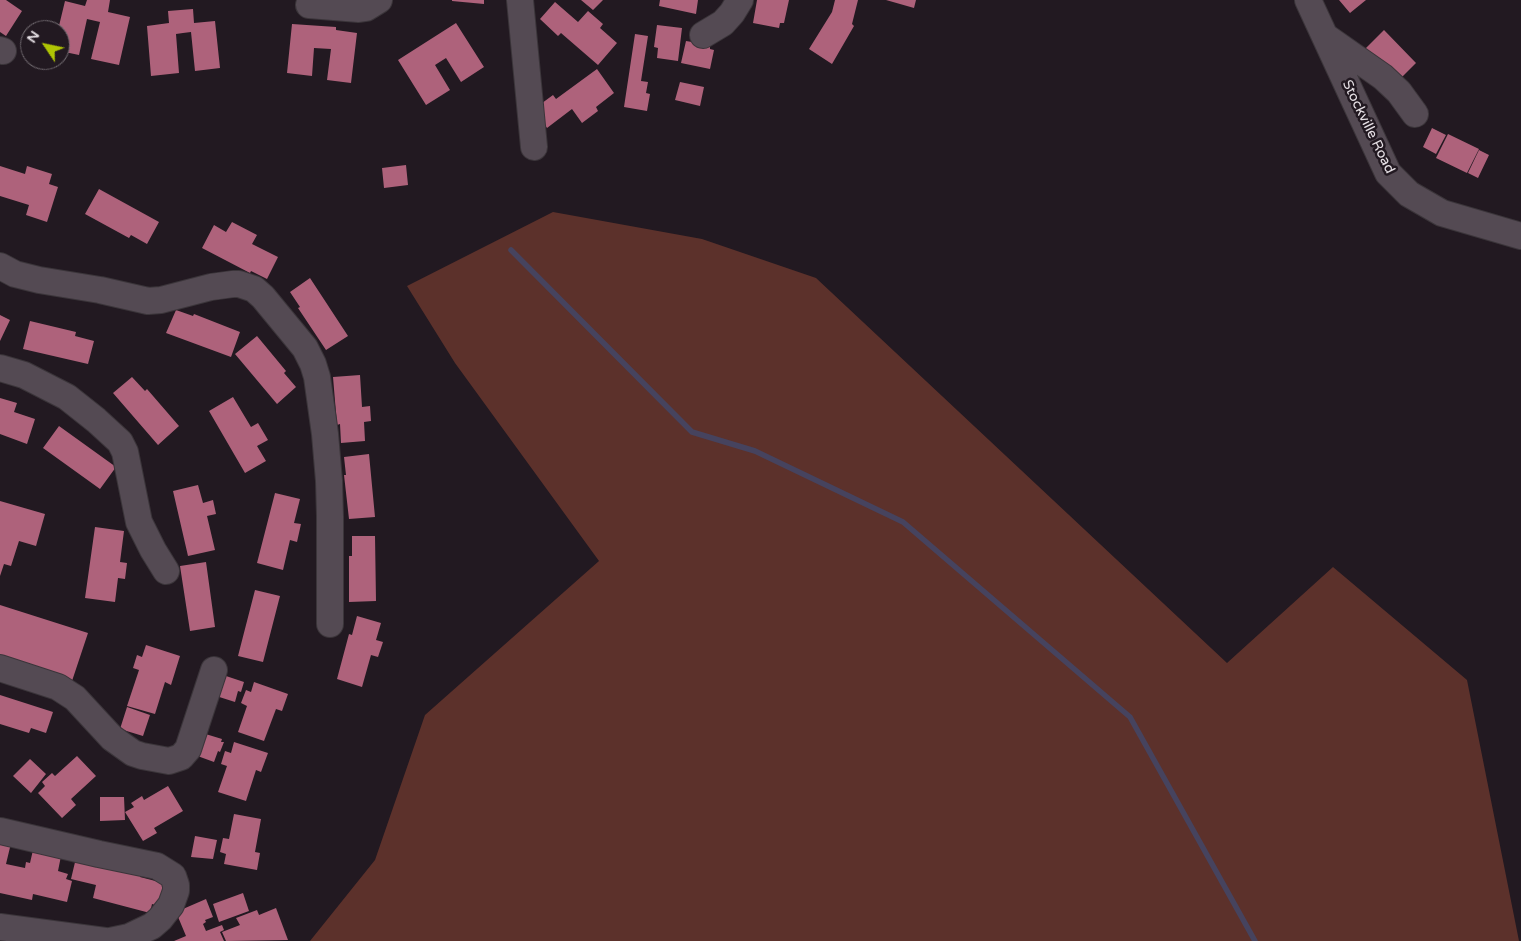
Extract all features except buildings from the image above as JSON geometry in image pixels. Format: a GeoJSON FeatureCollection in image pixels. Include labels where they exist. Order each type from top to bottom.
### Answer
{"type":"FeatureCollection","features":[{"type":"Feature","properties":{"kind":"street"},"geometry":{"type":"LineString","coordinates":[[309,5],[359,9],[366,8],[379,0]]}},
{"type":"Feature","properties":{"kind":"street"},"geometry":{"type":"LineString","coordinates":[[520,0],[534,147]]}},
{"type":"Feature","properties":{"kind":"street"},"geometry":{"type":"LineString","coordinates":[[703,36],[727,19],[740,0]]}},
{"type":"Feature","properties":{"kind":"street","name":"Stockville Road"},"geometry":{"type":"LineString","coordinates":[[1308,0],[1388,173],[1398,184],[1422,203],[1442,213],[1521,236]]}},
{"type":"Feature","properties":{"kind":"street"},"geometry":{"type":"LineString","coordinates":[[1324,35],[1383,78],[1399,92],[1416,114]]}},
{"type":"Feature","properties":{"kind":"street"},"geometry":{"type":"LineString","coordinates":[[0,266],[15,274],[39,280],[100,290],[148,301],[161,300],[211,287],[233,284],[239,284],[254,290],[263,297],[305,348],[317,378],[325,434],[329,490],[330,624]]}},
{"type":"Feature","properties":{"kind":"street"},"geometry":{"type":"LineString","coordinates":[[0,368],[24,375],[66,397],[96,420],[120,442],[125,452],[139,522],[152,550],[166,571]]}},
{"type":"Feature","properties":{"kind":"street"},"geometry":{"type":"LineString","coordinates":[[0,668],[58,687],[75,698],[112,738],[134,753],[169,761],[181,757],[188,749],[214,670]]}},
{"type":"Feature","properties":{"kind":"street"},"geometry":{"type":"LineString","coordinates":[[0,831],[157,866],[172,876],[176,885],[176,891],[171,905],[160,919],[152,926],[129,937],[110,941]]}},
{"type":"Feature","properties":{"kind":"street"},"geometry":{"type":"LineString","coordinates":[[0,927],[105,941]]}},
{"type":"Feature","properties":{"kind":"shaded area"},"geometry":{"type":"Polygon","coordinates":[[[553,212],[702,239],[816,278],[1227,663],[1333,567],[1467,680],[1519,941],[310,941],[375,860],[425,715],[599,561],[455,363],[407,286],[553,212]]]}},
{"type":"Feature","properties":{"kind":"waterway"},"geometry":{"type":"LineString","coordinates":[[511,250],[692,432],[755,451],[903,522],[1130,717],[1255,941]]}}]}
